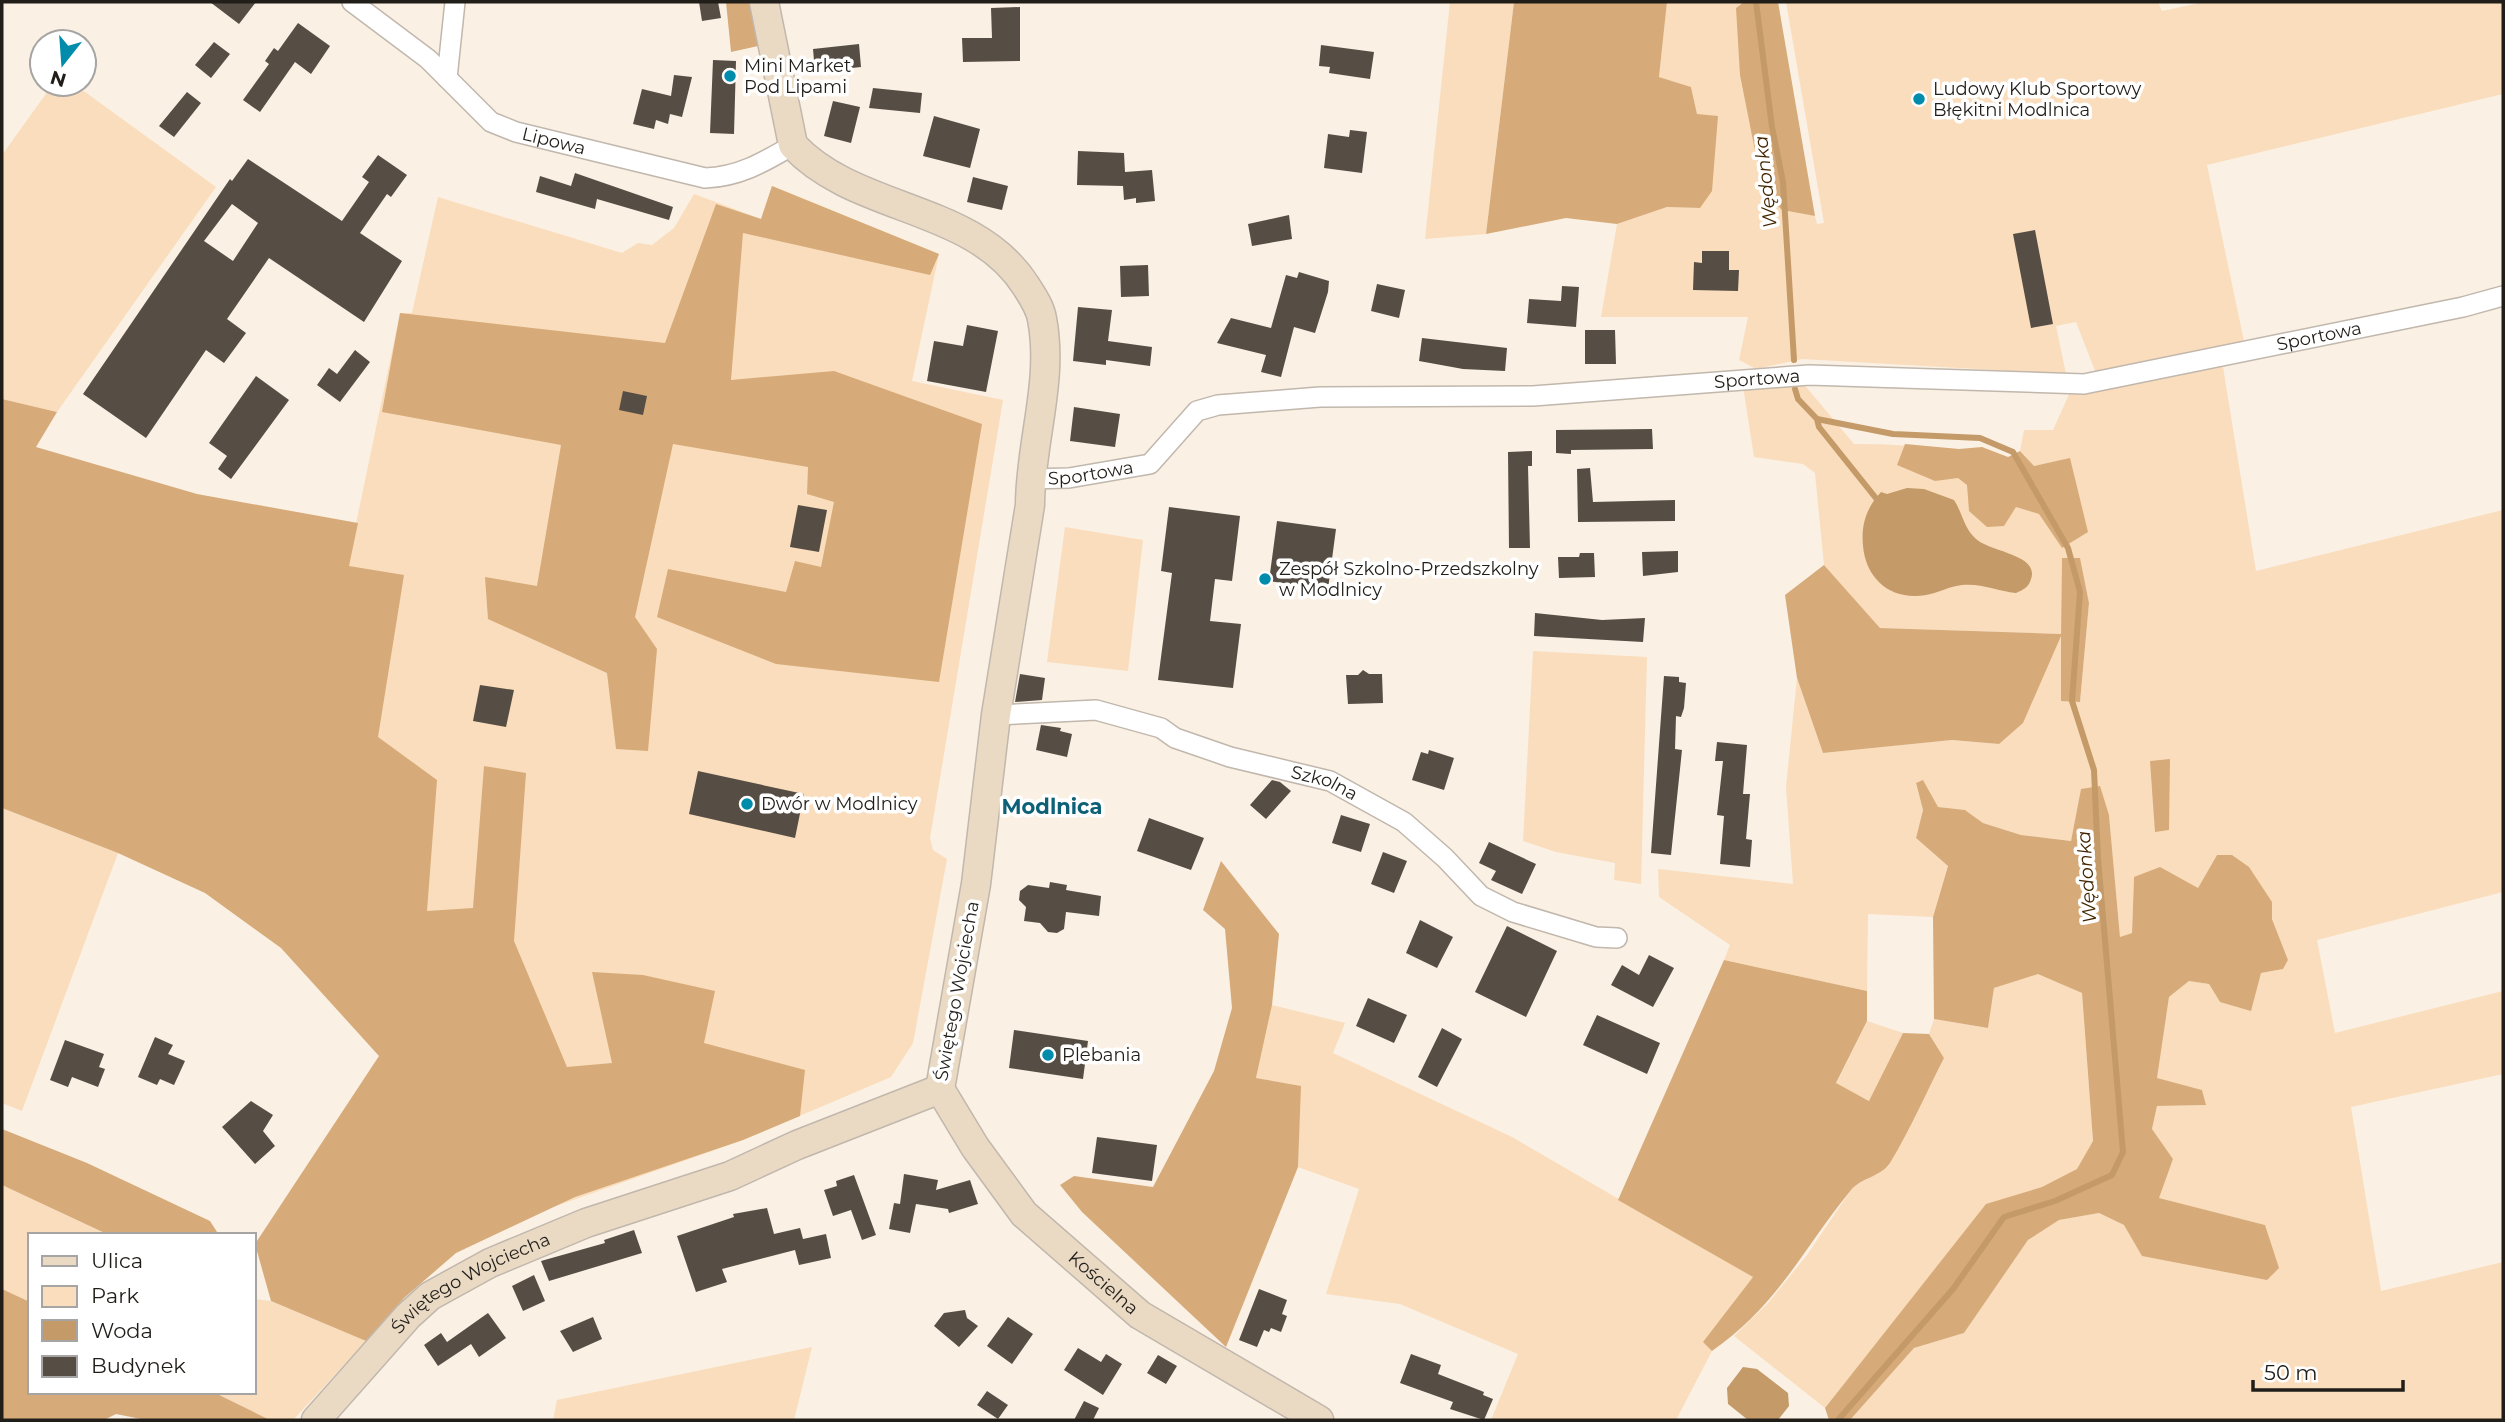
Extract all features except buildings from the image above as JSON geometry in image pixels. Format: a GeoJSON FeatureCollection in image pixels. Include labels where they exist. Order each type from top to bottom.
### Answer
{"type":"FeatureCollection","features":[{"type":"Feature","properties":{"kind":"street","name":"Lipowa"},"geometry":{"type":"LineString","coordinates":[[352,2],[428,59],[475,109],[503,127],[669,171],[722,177],[748,171],[793,145]]}},
{"type":"Feature","properties":{"kind":"street"},"geometry":{"type":"LineString","coordinates":[[447,78],[456,2]]}},
{"type":"Feature","properties":{"kind":"street"},"geometry":{"type":"LineString","coordinates":[[764,2],[793,145]]}},
{"type":"Feature","properties":{"kind":"street","name":"Świętego Wojciecha"},"geometry":{"type":"LineString","coordinates":[[316,1420],[408,1316],[430,1296],[490,1263],[586,1223],[730,1176],[797,1145],[940,1089],[976,884],[996,715],[1030,505],[1030,479],[1044,375],[1043,329],[1038,306],[1014,267],[990,248],[949,224],[856,188],[801,154],[793,145]]}},
{"type":"Feature","properties":{"kind":"street","name":"Sportowa"},"geometry":{"type":"LineString","coordinates":[[1030,479],[1069,478],[1150,464],[1197,411],[1218,405],[1320,397],[1533,396],[1810,374],[2084,384],[2463,307],[2503,296]]}},
{"type":"Feature","properties":{"kind":"street","name":"Szkolna"},"geometry":{"type":"LineString","coordinates":[[996,715],[1096,710],[1161,728],[1175,738],[1230,757],[1330,781],[1404,822],[1445,858],[1481,896],[1513,912],[1596,937],[1617,938]]}},
{"type":"Feature","properties":{"kind":"street","name":"Kościelna"},"geometry":{"type":"LineString","coordinates":[[940,1089],[975,1147],[1024,1214],[1140,1315],[1303,1416]]}},
{"type":"Feature","properties":{"kind":"green space"},"geometry":{"type":"Polygon","coordinates":[[[1450,2],[1514,2],[1486,234],[1425,239],[1450,2]]]}},
{"type":"Feature","properties":{"kind":"green space"},"geometry":{"type":"Polygon","coordinates":[[[1667,2],[1744,2],[1736,8],[1782,210],[1815,216],[1817,224],[1824,223],[1786,2],[2158,2],[2162,11],[2204,2],[2503,2],[2503,94],[2207,165],[2245,346],[2097,376],[2076,322],[2056,326],[2066,374],[1802,359],[1756,369],[1739,360],[1748,317],[1601,317],[1617,224],[1667,207],[1700,208],[1697,114],[1691,87],[1659,77],[1667,2]]]}},
{"type":"Feature","properties":{"kind":"green space"},"geometry":{"type":"Polygon","coordinates":[[[43,98],[93,98],[216,187],[57,412],[2,399],[2,155],[43,98]]]}},
{"type":"Feature","properties":{"kind":"green space"},"geometry":{"type":"Polygon","coordinates":[[[772,186],[939,254],[912,381],[1003,400],[930,838],[933,850],[947,859],[913,1043],[891,1077],[743,1140],[556,1206],[297,806],[400,313],[412,313],[438,197],[622,253],[638,243],[652,245],[674,228],[694,194],[761,219],[772,186]]]}},
{"type":"Feature","properties":{"kind":"green space"},"geometry":{"type":"Polygon","coordinates":[[[2222,361],[2256,571],[2503,510],[2503,892],[2317,940],[2335,1033],[2503,991],[2503,1074],[2351,1107],[2381,1291],[2503,1262],[2503,1420],[1850,1420],[1914,1348],[1964,1333],[2028,1240],[2059,1220],[2099,1213],[2124,1225],[2265,1225],[2158,1198],[2173,1159],[2152,1129],[2157,1106],[2205,1105],[2202,1090],[2156,1078],[2169,997],[2189,981],[2209,984],[2220,1002],[2261,973],[2283,969],[2288,960],[2272,919],[2272,902],[2217,855],[2198,888],[2134,877],[2132,933],[2120,938],[2109,815],[2081,790],[2071,841],[2021,835],[1983,823],[1965,810],[1937,807],[1923,781],[1916,784],[1923,810],[1916,838],[1948,866],[1933,917],[1868,914],[1867,991],[1724,960],[1730,945],[1659,897],[1658,869],[1793,884],[1786,787],[1797,678],[1823,753],[1952,740],[1999,744],[2061,634],[1880,628],[1824,565],[1815,473],[1803,464],[1754,457],[1743,386],[1802,382],[1854,444],[1983,450],[1999,454],[2062,548],[2070,459],[2034,466],[2020,451],[2024,430],[2053,430],[2071,390],[2222,361]],[[2062,558],[2061,700],[2080,702],[2089,603],[2080,559],[2062,558]]]}},
{"type":"Feature","properties":{"kind":"green space"},"geometry":{"type":"Polygon","coordinates":[[[1065,527],[1143,540],[1128,671],[1047,662],[1065,527]]]}},
{"type":"Feature","properties":{"kind":"green space"},"geometry":{"type":"Polygon","coordinates":[[[1533,651],[1647,657],[1641,884],[1614,880],[1615,863],[1556,852],[1523,841],[1533,651]]]}},
{"type":"Feature","properties":{"kind":"green space"},"geometry":{"type":"Polygon","coordinates":[[[2,808],[118,853],[22,1111],[2,1103],[2,808]]]}},
{"type":"Feature","properties":{"kind":"green space"},"geometry":{"type":"Polygon","coordinates":[[[2038,973],[2082,993],[2093,1141],[2077,1170],[2042,1187],[1986,1205],[1825,1408],[1734,1336],[1768,1303],[1807,1255],[1853,1187],[1888,1167],[1944,1058],[1929,1034],[1934,1019],[1988,1028],[1994,988],[2038,973]]]}},
{"type":"Feature","properties":{"kind":"green space"},"geometry":{"type":"Polygon","coordinates":[[[1272,1005],[1345,1023],[1333,1053],[1512,1137],[1753,1277],[1704,1342],[1712,1351],[1676,1420],[1491,1420],[1518,1354],[1400,1304],[1326,1294],[1359,1189],[1298,1167],[1300,1086],[1256,1078],[1272,1005]]]}},
{"type":"Feature","properties":{"kind":"green space"},"geometry":{"type":"Polygon","coordinates":[[[1867,1021],[1903,1033],[1870,1101],[1836,1084],[1867,1021]]]}},
{"type":"Feature","properties":{"kind":"green space"},"geometry":{"type":"Polygon","coordinates":[[[2,1185],[105,1233],[28,1233],[28,1301],[2,1289],[2,1185]]]}},
{"type":"Feature","properties":{"kind":"green space"},"geometry":{"type":"Polygon","coordinates":[[[256,1299],[271,1301],[366,1341],[293,1420],[270,1420],[217,1394],[256,1394],[256,1299]]]}},
{"type":"Feature","properties":{"kind":"green space"},"geometry":{"type":"Polygon","coordinates":[[[812,1347],[794,1420],[553,1420],[557,1400],[812,1347]]]}},
{"type":"Feature","properties":{"kind":"shaded area"},"geometry":{"type":"Polygon","coordinates":[[[726,2],[751,2],[758,46],[731,52],[726,2]]]}},
{"type":"Feature","properties":{"kind":"shaded area"},"geometry":{"type":"Polygon","coordinates":[[[1514,2],[1667,2],[1659,77],[1691,87],[1697,114],[1718,116],[1712,191],[1700,208],[1667,207],[1617,224],[1566,218],[1486,234],[1514,2]]]}},
{"type":"Feature","properties":{"kind":"shaded area"},"geometry":{"type":"Polygon","coordinates":[[[1744,2],[1778,2],[1815,216],[1782,210],[1763,191],[1740,75],[1736,8],[1744,2]]]}},
{"type":"Feature","properties":{"kind":"shaded area"},"geometry":{"type":"Polygon","coordinates":[[[772,186],[939,254],[930,275],[743,233],[731,380],[834,371],[982,424],[939,682],[776,664],[657,617],[668,569],[786,592],[795,561],[821,567],[834,502],[807,494],[808,467],[673,444],[635,617],[657,649],[648,751],[616,749],[607,673],[488,619],[485,577],[537,586],[561,445],[382,412],[400,313],[665,343],[716,204],[761,219],[772,186]]]}},
{"type":"Feature","properties":{"kind":"shaded area"},"geometry":{"type":"Polygon","coordinates":[[[2,399],[57,412],[36,447],[197,494],[358,523],[349,566],[404,575],[378,737],[437,780],[427,911],[473,908],[484,766],[526,773],[514,941],[567,1067],[612,1063],[592,972],[643,975],[715,991],[704,1043],[805,1070],[800,1116],[743,1140],[575,1197],[456,1253],[404,1298],[366,1341],[271,1301],[256,1242],[379,1056],[281,948],[205,893],[118,853],[2,808],[2,399]]]}},
{"type":"Feature","properties":{"kind":"shaded area"},"geometry":{"type":"Polygon","coordinates":[[[1905,444],[1959,449],[1982,447],[2008,457],[2020,451],[2034,466],[2070,458],[2088,532],[2062,548],[2039,514],[2016,507],[2004,526],[1987,527],[1969,511],[1967,485],[1958,478],[1935,481],[1897,465],[1905,444]]]}},
{"type":"Feature","properties":{"kind":"shaded area"},"geometry":{"type":"Polygon","coordinates":[[[2062,558],[2080,558],[2089,603],[2080,702],[2061,701],[2061,636],[2023,723],[1999,744],[1952,740],[1823,753],[1797,678],[1785,595],[1824,565],[1880,628],[2061,634],[2062,558]]]}},
{"type":"Feature","properties":{"kind":"shaded area"},"geometry":{"type":"Polygon","coordinates":[[[2170,759],[2169,830],[2155,832],[2150,761],[2170,759]]]}},
{"type":"Feature","properties":{"kind":"shaded area"},"geometry":{"type":"Polygon","coordinates":[[[1923,780],[1938,807],[1965,810],[1983,823],[2021,835],[2071,841],[2081,789],[2100,786],[2109,815],[2120,937],[2132,933],[2134,877],[2160,867],[2198,888],[2217,855],[2232,855],[2249,867],[2272,902],[2272,919],[2288,960],[2283,969],[2261,973],[2251,1011],[2220,1002],[2209,984],[2189,981],[2169,997],[2157,1078],[2202,1090],[2206,1105],[2157,1106],[2152,1129],[2173,1159],[2159,1198],[2265,1225],[2279,1268],[2267,1280],[2142,1256],[2124,1225],[2099,1213],[2059,1220],[2028,1240],[1964,1333],[1914,1348],[1850,1420],[1829,1420],[1825,1408],[1986,1204],[2042,1187],[2077,1169],[2093,1141],[2082,993],[2038,974],[1994,988],[1988,1028],[1934,1019],[1933,917],[1948,866],[1916,838],[1923,810],[1916,783],[1923,780]]]}},
{"type":"Feature","properties":{"kind":"shaded area"},"geometry":{"type":"Polygon","coordinates":[[[1221,861],[1279,934],[1272,1005],[1256,1078],[1301,1086],[1298,1167],[1226,1347],[1082,1212],[1060,1185],[1074,1176],[1153,1187],[1214,1071],[1232,1008],[1225,929],[1203,910],[1221,861]]]}},
{"type":"Feature","properties":{"kind":"shaded area"},"geometry":{"type":"Polygon","coordinates":[[[1724,960],[1867,991],[1867,1021],[1836,1083],[1869,1101],[1903,1033],[1929,1034],[1944,1058],[1890,1163],[1851,1190],[1773,1295],[1735,1333],[1712,1351],[1703,1342],[1753,1277],[1618,1200],[1724,960]]]}},
{"type":"Feature","properties":{"kind":"shaded area"},"geometry":{"type":"Polygon","coordinates":[[[2,1129],[87,1163],[210,1221],[218,1233],[105,1233],[2,1185],[2,1129]]]}},
{"type":"Feature","properties":{"kind":"shaded area"},"geometry":{"type":"Polygon","coordinates":[[[2,1289],[28,1301],[28,1394],[217,1394],[270,1420],[146,1420],[116,1414],[104,1420],[2,1420],[2,1289]]]}},
{"type":"Feature","properties":{"kind":"water"},"geometry":{"type":"Polygon","coordinates":[[[1907,488],[1924,489],[1954,500],[1968,530],[1975,538],[2028,564],[2032,571],[2027,586],[2016,593],[1962,585],[1914,596],[1902,595],[1883,586],[1869,569],[1865,558],[1864,524],[1868,511],[1881,492],[1887,494],[1907,488]]]}},
{"type":"Feature","properties":{"kind":"water"},"geometry":{"type":"Polygon","coordinates":[[[1743,1367],[1757,1369],[1788,1393],[1789,1406],[1778,1420],[1748,1420],[1728,1404],[1727,1388],[1743,1367]]]}},
{"type":"Feature","properties":{"kind":"waterway","name":"Wędonka"},"geometry":{"type":"LineString","coordinates":[[1756,2],[1772,127],[1783,182],[1794,360]]}},
{"type":"Feature","properties":{"kind":"waterway","name":"Wędonka"},"geometry":{"type":"LineString","coordinates":[[1795,389],[1798,399],[1817,419],[1893,434],[1980,438],[2013,452],[2068,548],[2080,592],[2072,701],[2094,770],[2098,858],[2123,1152],[2112,1175],[2055,1201],[2004,1217],[1953,1289],[1838,1420]]}},
{"type":"Feature","properties":{"kind":"waterway"},"geometry":{"type":"LineString","coordinates":[[1817,419],[1819,427],[1879,502]]}},
{"type":"Feature","properties":{"kind":"place","name":"Mini Market Pod Lipami"},"geometry":{"type":"Point","coordinates":[730,76]}},
{"type":"Feature","properties":{"kind":"place","name":"Ludowy Klub Sportowy Błękitni Modlnica"},"geometry":{"type":"Point","coordinates":[1919,99]}},
{"type":"Feature","properties":{"kind":"place","name":"Zespół Szkolno-Przedszkolny w Modlnicy"},"geometry":{"type":"Point","coordinates":[1265,579]}},
{"type":"Feature","properties":{"kind":"place","name":"Dwór w Modlnicy"},"geometry":{"type":"Point","coordinates":[747,804]}},
{"type":"Feature","properties":{"kind":"place","name":"Plebania"},"geometry":{"type":"Point","coordinates":[1048,1055]}},
{"type":"Feature","properties":{"kind":"district","name":"Modlnica"},"geometry":{"type":"Point","coordinates":[1052,807]}}]}
